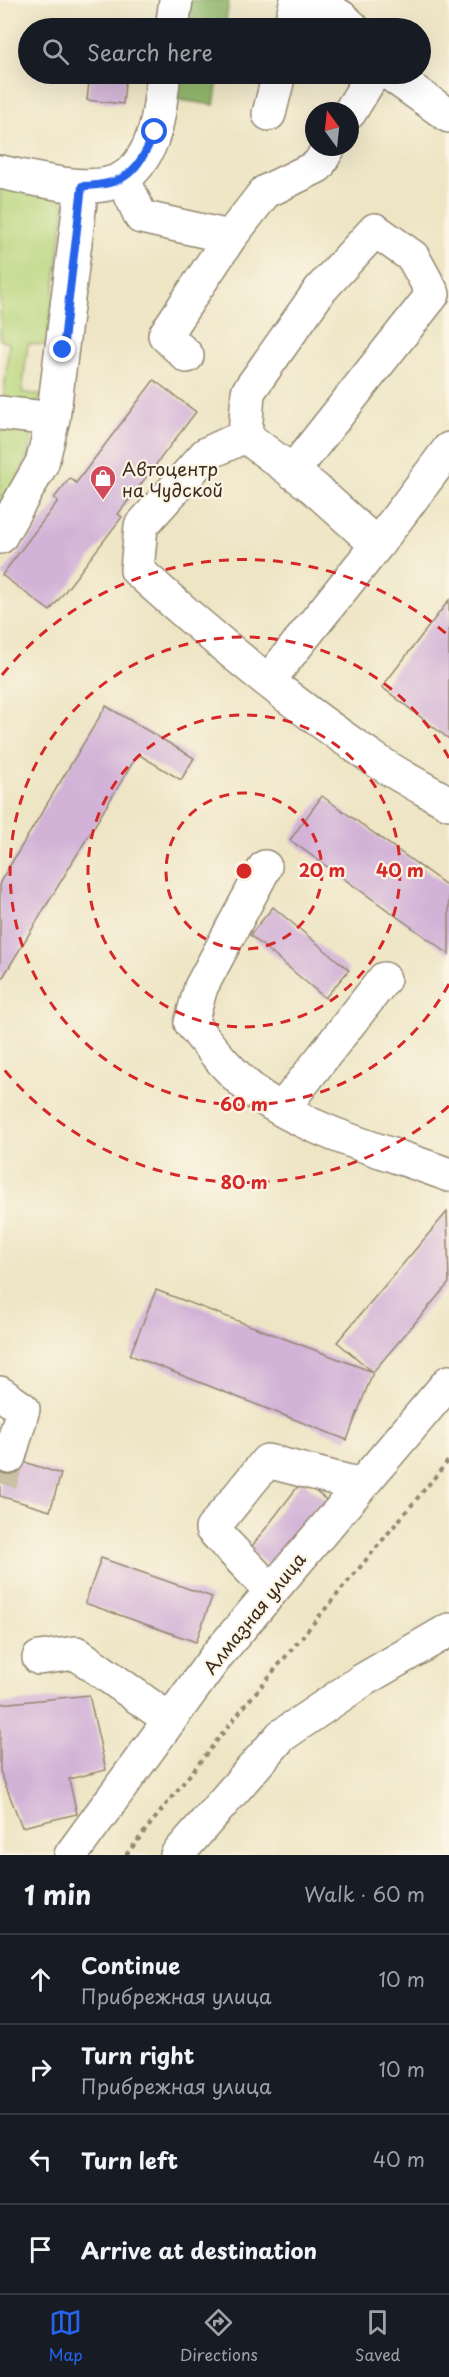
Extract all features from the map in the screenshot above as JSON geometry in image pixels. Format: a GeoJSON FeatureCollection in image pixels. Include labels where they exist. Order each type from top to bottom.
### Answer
{"type":"FeatureCollection","features":[{"type":"Feature","properties":{"kind":"street"},"geometry":{"type":"LineString","coordinates":[[173,18],[176,0]]}},
{"type":"Feature","properties":{"kind":"street"},"geometry":{"type":"LineString","coordinates":[[292,18],[297,0]]}},
{"type":"Feature","properties":{"kind":"street"},"geometry":{"type":"LineString","coordinates":[[313,0],[342,18]]}},
{"type":"Feature","properties":{"kind":"street"},"geometry":{"type":"LineString","coordinates":[[0,172],[82,186],[104,185],[123,178],[143,159],[155,132],[162,84]]}},
{"type":"Feature","properties":{"kind":"street"},"geometry":{"type":"LineString","coordinates":[[269,114],[276,84]]}},
{"type":"Feature","properties":{"kind":"street"},"geometry":{"type":"LineString","coordinates":[[356,102],[367,84]]}},
{"type":"Feature","properties":{"kind":"street"},"geometry":{"type":"LineString","coordinates":[[404,84],[449,116]]}},
{"type":"Feature","properties":{"kind":"street"},"geometry":{"type":"LineString","coordinates":[[187,356],[165,335],[230,237],[265,192],[318,166],[324,156]]}},
{"type":"Feature","properties":{"kind":"street"},"geometry":{"type":"LineString","coordinates":[[123,178],[141,217],[230,237]]}},
{"type":"Feature","properties":{"kind":"street"},"geometry":{"type":"LineString","coordinates":[[0,537],[42,463],[53,419],[82,186]]}},
{"type":"Feature","properties":{"kind":"street"},"geometry":{"type":"LineString","coordinates":[[245,436],[248,392],[320,290],[375,230],[413,257],[433,294],[292,472]]}},
{"type":"Feature","properties":{"kind":"street"},"geometry":{"type":"LineString","coordinates":[[0,413],[53,419]]}},
{"type":"Feature","properties":{"kind":"street"},"geometry":{"type":"LineString","coordinates":[[245,436],[314,488],[377,545]]}},
{"type":"Feature","properties":{"kind":"street"},"geometry":{"type":"LineString","coordinates":[[245,436],[206,454],[141,526],[136,570],[268,681],[370,757],[449,803]]}},
{"type":"Feature","properties":{"kind":"street"},"geometry":{"type":"LineString","coordinates":[[268,681],[377,545],[449,449]]}},
{"type":"Feature","properties":{"kind":"street"},"geometry":{"type":"LineString","coordinates":[[265,867],[201,987],[191,1023],[217,1057],[267,1102],[321,1130],[449,1175]]}},
{"type":"Feature","properties":{"kind":"street"},"geometry":{"type":"LineString","coordinates":[[282,1109],[384,979]]}},
{"type":"Feature","properties":{"kind":"street","name":"Алмазная улица"},"geometry":{"type":"LineString","coordinates":[[71,1855],[161,1714],[218,1654],[449,1382]]}},
{"type":"Feature","properties":{"kind":"street"},"geometry":{"type":"LineString","coordinates":[[0,1393],[23,1409],[9,1457]]}},
{"type":"Feature","properties":{"kind":"street"},"geometry":{"type":"LineString","coordinates":[[271,1591],[212,1529],[267,1461],[361,1485]]}},
{"type":"Feature","properties":{"kind":"street"},"geometry":{"type":"LineString","coordinates":[[177,1855],[280,1736],[363,1680],[449,1630]]}},
{"type":"Feature","properties":{"kind":"street"},"geometry":{"type":"LineString","coordinates":[[39,1658],[76,1653],[161,1714],[120,1757]]}},
{"type":"Feature","properties":{"kind":"path"},"geometry":{"type":"LineString","coordinates":[[126,1855],[238,1714],[449,1460]]}},
{"type":"Feature","properties":{"kind":"green space"},"geometry":{"type":"Polygon","coordinates":[[[184,0],[229,0],[226,18],[181,18],[184,0]]]}},
{"type":"Feature","properties":{"kind":"green space"},"geometry":{"type":"Polygon","coordinates":[[[170,84],[217,84],[214,105],[168,98],[170,84]]]}},
{"type":"Feature","properties":{"kind":"green space"},"geometry":{"type":"Polygon","coordinates":[[[0,184],[58,192],[65,205],[47,345],[28,344],[22,392],[43,396],[35,405],[7,404],[4,395],[9,343],[0,340],[0,184]]]}},
{"type":"Feature","properties":{"kind":"green space"},"geometry":{"type":"Polygon","coordinates":[[[10,425],[31,430],[30,449],[0,512],[0,433],[10,425]]]}},
{"type":"Feature","properties":{"kind":"building"},"geometry":{"type":"Polygon","coordinates":[[[89,84],[125,84],[123,104],[87,100],[89,84]]]}},
{"type":"Feature","properties":{"kind":"building"},"geometry":{"type":"Polygon","coordinates":[[[154,380],[196,412],[118,514],[122,517],[50,611],[2,575],[58,501],[54,498],[70,478],[76,483],[154,380]]]}},
{"type":"Feature","properties":{"kind":"building"},"geometry":{"type":"Polygon","coordinates":[[[449,600],[449,739],[382,687],[449,600]]]}},
{"type":"Feature","properties":{"kind":"building"},"geometry":{"type":"Polygon","coordinates":[[[106,706],[194,758],[181,780],[138,754],[0,982],[0,882],[106,706]]]}},
{"type":"Feature","properties":{"kind":"building"},"geometry":{"type":"Polygon","coordinates":[[[322,796],[449,887],[449,954],[290,840],[322,796]]]}},
{"type":"Feature","properties":{"kind":"building"},"geometry":{"type":"Polygon","coordinates":[[[273,907],[349,970],[325,998],[250,935],[273,907]]]}},
{"type":"Feature","properties":{"kind":"building"},"geometry":{"type":"Polygon","coordinates":[[[447,1212],[449,1283],[373,1372],[337,1342],[447,1212]]]}},
{"type":"Feature","properties":{"kind":"building"},"geometry":{"type":"Polygon","coordinates":[[[156,1290],[373,1372],[347,1440],[130,1355],[156,1290]]]}},
{"type":"Feature","properties":{"kind":"building"},"geometry":{"type":"Polygon","coordinates":[[[0,1454],[61,1474],[50,1511],[0,1496],[0,1454]]]}},
{"type":"Feature","properties":{"kind":"building"},"geometry":{"type":"Polygon","coordinates":[[[302,1481],[329,1502],[276,1571],[249,1550],[302,1481]]]}},
{"type":"Feature","properties":{"kind":"building"},"geometry":{"type":"Polygon","coordinates":[[[101,1558],[212,1597],[196,1642],[85,1603],[101,1558]]]}},
{"type":"Feature","properties":{"kind":"building"},"geometry":{"type":"Polygon","coordinates":[[[89,1695],[106,1770],[69,1779],[77,1814],[22,1827],[0,1771],[0,1704],[89,1695]]]}},
{"type":"Feature","properties":{"kind":"tunnel"},"geometry":{"type":"LineString","coordinates":[[0,1483],[9,1457]]}},
{"type":"Feature","properties":{"kind":"place","name":"Автоцентр на Чудской"},"geometry":{"type":"Point","coordinates":[103,501]}},
{"type":"Feature","properties":{"kind":"route"},"geometry":{"type":"LineString","coordinates":[[63,350],[82,186],[104,185],[123,178],[143,159],[155,132]]}}]}
